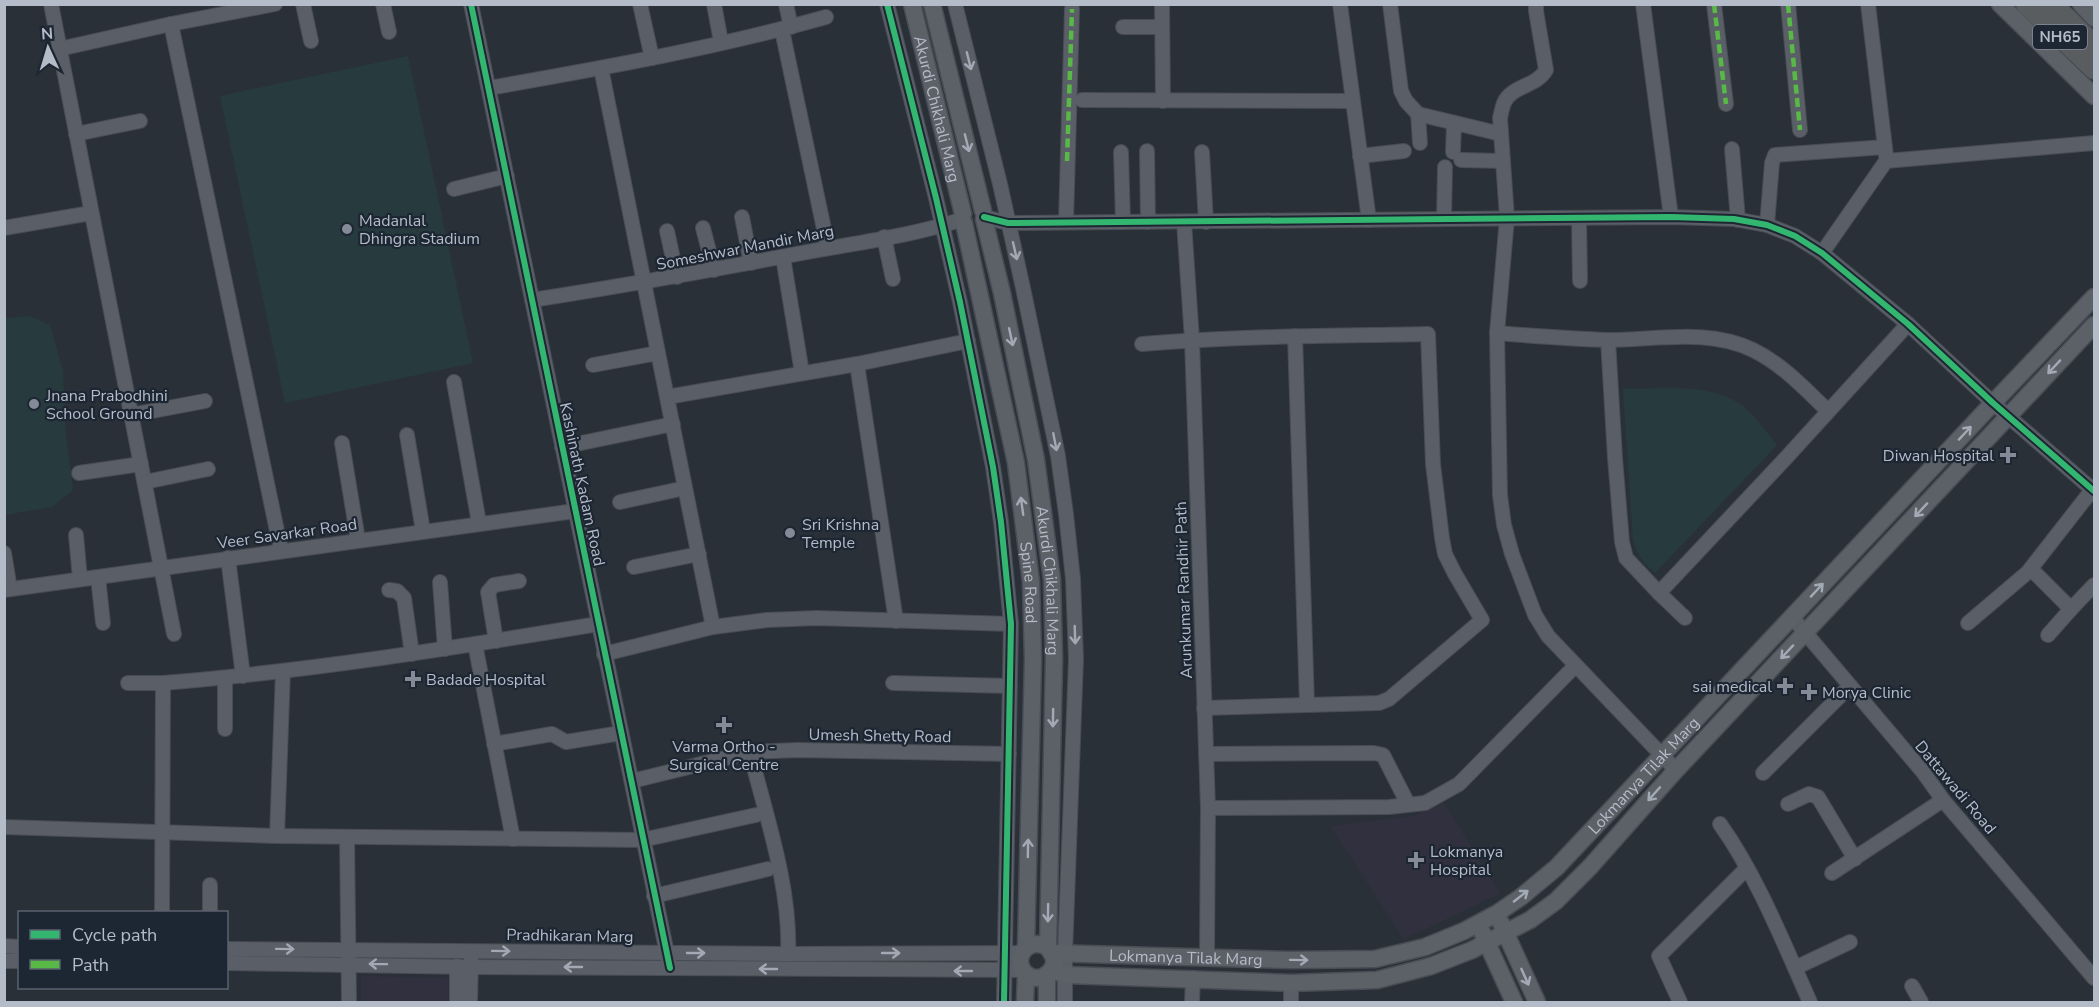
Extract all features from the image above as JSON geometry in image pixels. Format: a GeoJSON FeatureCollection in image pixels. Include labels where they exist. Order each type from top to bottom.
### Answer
{"type":"FeatureCollection","features":[{"type":"Feature","properties":{"kind":"highway","name":"NH65"},"geometry":{"type":"LineString","coordinates":[[2026,4],[2094,69]]}},
{"type":"Feature","properties":{"kind":"highway","name":"NH65"},"geometry":{"type":"LineString","coordinates":[[2052,4],[2094,45]]}},
{"type":"Feature","properties":{"kind":"main road","name":"Akurdi Chikhali Marg"},"geometry":{"type":"LineString","coordinates":[[912,4],[963,219]]}},
{"type":"Feature","properties":{"kind":"main road","name":"Akurdi Chikhali Marg"},"geometry":{"type":"LineString","coordinates":[[932,4],[1002,293],[1036,460],[1052,580],[1055,962],[1047,1002]]}},
{"type":"Feature","properties":{"kind":"main road"},"geometry":{"type":"LineString","coordinates":[[2000,4],[2094,96]]}},
{"type":"Feature","properties":{"kind":"main road"},"geometry":{"type":"LineString","coordinates":[[2081,4],[2094,18]]}},
{"type":"Feature","properties":{"kind":"main road"},"geometry":{"type":"LineString","coordinates":[[963,219],[966,209],[972,206],[978,207],[984,215]]}},
{"type":"Feature","properties":{"kind":"main road","name":"Spine Road"},"geometry":{"type":"LineString","coordinates":[[963,219],[1016,463],[1031,582],[1033,659],[1017,961]]}},
{"type":"Feature","properties":{"kind":"main road","name":"Lokmanya Tilak Marg"},"geometry":{"type":"LineString","coordinates":[[1055,962],[1207,957],[1375,959],[1425,946],[1496,914],[1557,867],[1993,403],[2092,304]]}},
{"type":"Feature","properties":{"kind":"main road","name":"Lokmanya Tilak Marg"},"geometry":{"type":"LineString","coordinates":[[1055,962],[1192,978],[1291,983],[1377,980],[1431,966],[1487,942],[1530,920],[1556,902],[1590,867],[1676,770],[2094,325]]}},
{"type":"Feature","properties":{"kind":"main road"},"geometry":{"type":"LineString","coordinates":[[1496,914],[1537,1002]]}},
{"type":"Feature","properties":{"kind":"main road"},"geometry":{"type":"LineString","coordinates":[[1478,924],[1514,1002]]}},
{"type":"Feature","properties":{"kind":"main road"},"geometry":{"type":"LineString","coordinates":[[1037,945],[1055,962],[1036,978],[1017,961],[1037,945]]}},
{"type":"Feature","properties":{"kind":"main road"},"geometry":{"type":"LineString","coordinates":[[1017,961],[1025,1002]]}},
{"type":"Feature","properties":{"kind":"street"},"geometry":{"type":"LineString","coordinates":[[51,4],[174,634]]}},
{"type":"Feature","properties":{"kind":"street"},"geometry":{"type":"LineString","coordinates":[[59,49],[275,4]]}},
{"type":"Feature","properties":{"kind":"street"},"geometry":{"type":"LineString","coordinates":[[303,4],[311,41]]}},
{"type":"Feature","properties":{"kind":"street"},"geometry":{"type":"LineString","coordinates":[[383,4],[389,32]]}},
{"type":"Feature","properties":{"kind":"street","name":"Kashinath Kadam Road"},"geometry":{"type":"LineString","coordinates":[[471,4],[670,968]]}},
{"type":"Feature","properties":{"kind":"street"},"geometry":{"type":"LineString","coordinates":[[640,4],[652,58]]}},
{"type":"Feature","properties":{"kind":"street"},"geometry":{"type":"LineString","coordinates":[[714,4],[721,42]]}},
{"type":"Feature","properties":{"kind":"street"},"geometry":{"type":"LineString","coordinates":[[786,4],[787,28],[828,248]]}},
{"type":"Feature","properties":{"kind":"street"},"geometry":{"type":"LineString","coordinates":[[887,4],[943,226],[993,467],[1001,522],[1011,624],[1009,754],[1017,961],[1004,1002]]}},
{"type":"Feature","properties":{"kind":"street"},"geometry":{"type":"LineString","coordinates":[[955,4],[1008,223],[1058,456],[1073,579],[1076,659],[1055,962],[1065,1002]]}},
{"type":"Feature","properties":{"kind":"street"},"geometry":{"type":"LineString","coordinates":[[1162,4],[1163,101]]}},
{"type":"Feature","properties":{"kind":"street"},"geometry":{"type":"LineString","coordinates":[[1340,4],[1369,220]]}},
{"type":"Feature","properties":{"kind":"street"},"geometry":{"type":"LineString","coordinates":[[1390,4],[1401,91],[1406,101],[1418,114],[1501,134]]}},
{"type":"Feature","properties":{"kind":"street"},"geometry":{"type":"LineString","coordinates":[[1536,4],[1546,70],[1541,78],[1512,92],[1503,104],[1500,118],[1508,218],[1497,333],[1498,460],[1504,525],[1512,554],[1535,615],[1548,636],[1676,770]]}},
{"type":"Feature","properties":{"kind":"street"},"geometry":{"type":"LineString","coordinates":[[1643,4],[1671,217]]}},
{"type":"Feature","properties":{"kind":"street"},"geometry":{"type":"LineString","coordinates":[[1714,4],[1726,104]]}},
{"type":"Feature","properties":{"kind":"street"},"geometry":{"type":"LineString","coordinates":[[1788,4],[1800,130]]}},
{"type":"Feature","properties":{"kind":"street"},"geometry":{"type":"LineString","coordinates":[[1822,252],[1885,154],[1868,4]]}},
{"type":"Feature","properties":{"kind":"street"},"geometry":{"type":"LineString","coordinates":[[1066,222],[1072,9]]}},
{"type":"Feature","properties":{"kind":"street"},"geometry":{"type":"LineString","coordinates":[[489,88],[652,58],[826,17]]}},
{"type":"Feature","properties":{"kind":"street"},"geometry":{"type":"LineString","coordinates":[[171,24],[281,550]]}},
{"type":"Feature","properties":{"kind":"street"},"geometry":{"type":"LineString","coordinates":[[1123,27],[1162,27]]}},
{"type":"Feature","properties":{"kind":"street"},"geometry":{"type":"LineString","coordinates":[[601,68],[713,627]]}},
{"type":"Feature","properties":{"kind":"street"},"geometry":{"type":"LineString","coordinates":[[1082,100],[1352,101]]}},
{"type":"Feature","properties":{"kind":"street"},"geometry":{"type":"LineString","coordinates":[[1418,114],[1420,143]]}},
{"type":"Feature","properties":{"kind":"street"},"geometry":{"type":"LineString","coordinates":[[76,134],[140,121]]}},
{"type":"Feature","properties":{"kind":"street"},"geometry":{"type":"LineString","coordinates":[[1454,123],[1457,156],[1503,161]]}},
{"type":"Feature","properties":{"kind":"street"},"geometry":{"type":"LineString","coordinates":[[1767,225],[1772,163],[1775,155],[1885,154],[2094,142]]}},
{"type":"Feature","properties":{"kind":"street"},"geometry":{"type":"LineString","coordinates":[[1731,149],[1738,219]]}},
{"type":"Feature","properties":{"kind":"street"},"geometry":{"type":"LineString","coordinates":[[1147,151],[1148,222]]}},
{"type":"Feature","properties":{"kind":"street"},"geometry":{"type":"LineString","coordinates":[[1360,156],[1404,151]]}},
{"type":"Feature","properties":{"kind":"street"},"geometry":{"type":"LineString","coordinates":[[1121,152],[1123,222]]}},
{"type":"Feature","properties":{"kind":"street"},"geometry":{"type":"LineString","coordinates":[[1202,152],[1206,222]]}},
{"type":"Feature","properties":{"kind":"street"},"geometry":{"type":"LineString","coordinates":[[1444,219],[1445,167]]}},
{"type":"Feature","properties":{"kind":"street"},"geometry":{"type":"LineString","coordinates":[[454,189],[507,176]]}},
{"type":"Feature","properties":{"kind":"street"},"geometry":{"type":"LineString","coordinates":[[4,228],[91,213]]}},
{"type":"Feature","properties":{"kind":"street"},"geometry":{"type":"LineString","coordinates":[[984,215],[1008,223],[1671,217],[1738,219],[1767,225],[1794,236],[1822,252],[1908,324],[1993,403],[2093,490],[2031,569],[2006,593],[1968,622]]}},
{"type":"Feature","properties":{"kind":"street"},"geometry":{"type":"LineString","coordinates":[[742,218],[751,263]]}},
{"type":"Feature","properties":{"kind":"street"},"geometry":{"type":"LineString","coordinates":[[1579,218],[1580,281]]}},
{"type":"Feature","properties":{"kind":"street","name":"Someshwar Mandir Marg"},"geometry":{"type":"LineString","coordinates":[[532,300],[677,277],[943,226],[963,219]]}},
{"type":"Feature","properties":{"kind":"street","name":"Arunkumar Randhir Path"},"geometry":{"type":"LineString","coordinates":[[1185,222],[1192,340],[1208,808],[1207,957]]}},
{"type":"Feature","properties":{"kind":"street"},"geometry":{"type":"LineString","coordinates":[[703,228],[714,270]]}},
{"type":"Feature","properties":{"kind":"street"},"geometry":{"type":"LineString","coordinates":[[667,231],[677,277]]}},
{"type":"Feature","properties":{"kind":"street"},"geometry":{"type":"LineString","coordinates":[[884,237],[893,279]]}},
{"type":"Feature","properties":{"kind":"street"},"geometry":{"type":"LineString","coordinates":[[783,257],[802,373]]}},
{"type":"Feature","properties":{"kind":"street"},"geometry":{"type":"LineString","coordinates":[[1659,593],[1908,324]]}},
{"type":"Feature","properties":{"kind":"street"},"geometry":{"type":"LineString","coordinates":[[1497,333],[1608,340],[1682,336],[1725,341],[1751,349],[1770,360],[1828,411]]}},
{"type":"Feature","properties":{"kind":"street"},"geometry":{"type":"LineString","coordinates":[[1142,344],[1295,336],[1428,334],[1433,464],[1445,554],[1482,620],[1389,699],[1379,703],[1204,708]]}},
{"type":"Feature","properties":{"kind":"street"},"geometry":{"type":"LineString","coordinates":[[1295,336],[1307,704]]}},
{"type":"Feature","properties":{"kind":"street"},"geometry":{"type":"LineString","coordinates":[[1608,340],[1615,458],[1622,542],[1626,558],[1685,618]]}},
{"type":"Feature","properties":{"kind":"street"},"geometry":{"type":"LineString","coordinates":[[667,397],[857,364],[968,341]]}},
{"type":"Feature","properties":{"kind":"street"},"geometry":{"type":"LineString","coordinates":[[593,365],[658,353]]}},
{"type":"Feature","properties":{"kind":"street"},"geometry":{"type":"LineString","coordinates":[[857,364],[896,621]]}},
{"type":"Feature","properties":{"kind":"street"},"geometry":{"type":"LineString","coordinates":[[454,382],[479,523]]}},
{"type":"Feature","properties":{"kind":"street"},"geometry":{"type":"LineString","coordinates":[[131,415],[205,401]]}},
{"type":"Feature","properties":{"kind":"street"},"geometry":{"type":"LineString","coordinates":[[561,447],[672,424]]}},
{"type":"Feature","properties":{"kind":"street"},"geometry":{"type":"LineString","coordinates":[[407,435],[423,531]]}},
{"type":"Feature","properties":{"kind":"street"},"geometry":{"type":"LineString","coordinates":[[342,443],[358,540]]}},
{"type":"Feature","properties":{"kind":"street"},"geometry":{"type":"LineString","coordinates":[[79,473],[141,464]]}},
{"type":"Feature","properties":{"kind":"street"},"geometry":{"type":"LineString","coordinates":[[145,482],[208,469]]}},
{"type":"Feature","properties":{"kind":"street"},"geometry":{"type":"LineString","coordinates":[[620,502],[685,488]]}},
{"type":"Feature","properties":{"kind":"street","name":"Veer Savarkar Road"},"geometry":{"type":"LineString","coordinates":[[7,590],[281,550],[575,511]]}},
{"type":"Feature","properties":{"kind":"street"},"geometry":{"type":"LineString","coordinates":[[76,535],[80,579]]}},
{"type":"Feature","properties":{"kind":"street"},"geometry":{"type":"LineString","coordinates":[[4,553],[7,590]]}},
{"type":"Feature","properties":{"kind":"street"},"geometry":{"type":"LineString","coordinates":[[634,567],[699,554]]}},
{"type":"Feature","properties":{"kind":"street"},"geometry":{"type":"LineString","coordinates":[[228,558],[243,676]]}},
{"type":"Feature","properties":{"kind":"street"},"geometry":{"type":"LineString","coordinates":[[2031,569],[2071,609]]}},
{"type":"Feature","properties":{"kind":"street"},"geometry":{"type":"LineString","coordinates":[[98,577],[103,623]]}},
{"type":"Feature","properties":{"kind":"street"},"geometry":{"type":"LineString","coordinates":[[496,641],[488,592],[494,585],[519,581]]}},
{"type":"Feature","properties":{"kind":"street"},"geometry":{"type":"LineString","coordinates":[[440,582],[446,649]]}},
{"type":"Feature","properties":{"kind":"street"},"geometry":{"type":"LineString","coordinates":[[2048,635],[2094,585]]}},
{"type":"Feature","properties":{"kind":"street"},"geometry":{"type":"LineString","coordinates":[[389,590],[397,591],[404,598],[412,654]]}},
{"type":"Feature","properties":{"kind":"street","name":"Dattawadi Road"},"geometry":{"type":"LineString","coordinates":[[1792,617],[2094,978]]}},
{"type":"Feature","properties":{"kind":"street"},"geometry":{"type":"LineString","coordinates":[[604,654],[713,627],[767,620],[1011,624]]}},
{"type":"Feature","properties":{"kind":"street"},"geometry":{"type":"LineString","coordinates":[[128,683],[163,683],[283,671],[446,649],[598,624]]}},
{"type":"Feature","properties":{"kind":"street"},"geometry":{"type":"LineString","coordinates":[[475,644],[513,840]]}},
{"type":"Feature","properties":{"kind":"street"},"geometry":{"type":"LineString","coordinates":[[1208,808],[1389,807],[1425,803],[1459,784],[1575,666]]}},
{"type":"Feature","properties":{"kind":"street"},"geometry":{"type":"LineString","coordinates":[[277,836],[283,671]]}},
{"type":"Feature","properties":{"kind":"street"},"geometry":{"type":"LineString","coordinates":[[225,678],[225,729]]}},
{"type":"Feature","properties":{"kind":"street"},"geometry":{"type":"LineString","coordinates":[[162,911],[163,683]]}},
{"type":"Feature","properties":{"kind":"street"},"geometry":{"type":"LineString","coordinates":[[893,683],[1010,686]]}},
{"type":"Feature","properties":{"kind":"street"},"geometry":{"type":"LineString","coordinates":[[1762,773],[1850,686]]}},
{"type":"Feature","properties":{"kind":"street"},"geometry":{"type":"LineString","coordinates":[[494,744],[552,734],[566,742],[621,733]]}},
{"type":"Feature","properties":{"kind":"street","name":"Umesh Shetty Road"},"geometry":{"type":"LineString","coordinates":[[632,781],[750,752],[797,750],[1009,754]]}},
{"type":"Feature","properties":{"kind":"street"},"geometry":{"type":"LineString","coordinates":[[750,752],[779,871],[789,927],[788,954]]}},
{"type":"Feature","properties":{"kind":"street"},"geometry":{"type":"LineString","coordinates":[[1206,754],[1374,753],[1383,755],[1408,804]]}},
{"type":"Feature","properties":{"kind":"street"},"geometry":{"type":"LineString","coordinates":[[1788,804],[1809,794],[1818,797],[1855,859]]}},
{"type":"Feature","properties":{"kind":"street"},"geometry":{"type":"LineString","coordinates":[[1832,873],[1943,800]]}},
{"type":"Feature","properties":{"kind":"street"},"geometry":{"type":"LineString","coordinates":[[4,826],[277,836],[642,840],[756,815]]}},
{"type":"Feature","properties":{"kind":"street"},"geometry":{"type":"LineString","coordinates":[[1720,824],[1736,846],[1810,1002]]}},
{"type":"Feature","properties":{"kind":"street"},"geometry":{"type":"LineString","coordinates":[[347,837],[349,1002]]}},
{"type":"Feature","properties":{"kind":"street"},"geometry":{"type":"LineString","coordinates":[[1680,1002],[1659,956],[1747,868]]}},
{"type":"Feature","properties":{"kind":"street"},"geometry":{"type":"LineString","coordinates":[[654,896],[768,869]]}},
{"type":"Feature","properties":{"kind":"street"},"geometry":{"type":"LineString","coordinates":[[210,885],[210,911]]}},
{"type":"Feature","properties":{"kind":"street"},"geometry":{"type":"LineString","coordinates":[[1795,968],[1850,942]]}},
{"type":"Feature","properties":{"kind":"street","name":"Pradhikaran Marg"},"geometry":{"type":"LineString","coordinates":[[228,949],[464,966],[670,968],[1017,961]]}},
{"type":"Feature","properties":{"kind":"street"},"geometry":{"type":"LineString","coordinates":[[457,1002],[464,966],[471,951]]}},
{"type":"Feature","properties":{"kind":"street","name":"Pradhikaran Marg"},"geometry":{"type":"LineString","coordinates":[[228,963],[471,951],[788,954],[1017,961]]}},
{"type":"Feature","properties":{"kind":"street"},"geometry":{"type":"LineString","coordinates":[[464,966],[470,1002]]}},
{"type":"Feature","properties":{"kind":"street"},"geometry":{"type":"LineString","coordinates":[[1192,978],[1192,1002]]}},
{"type":"Feature","properties":{"kind":"street"},"geometry":{"type":"LineString","coordinates":[[1291,983],[1291,1002]]}},
{"type":"Feature","properties":{"kind":"street"},"geometry":{"type":"LineString","coordinates":[[1912,986],[1921,1002]]}},
{"type":"Feature","properties":{"kind":"shaded area","name":"Lokmanya Hospital"},"geometry":{"type":"Polygon","coordinates":[[[1444,803],[1500,894],[1404,939],[1330,826],[1413,816],[1444,803]]]}},
{"type":"Feature","properties":{"kind":"shaded area"},"geometry":{"type":"Polygon","coordinates":[[[361,976],[461,978],[460,1002],[361,1002],[361,976]]]}},
{"type":"Feature","properties":{"kind":"green space","name":"Madanlal Dhingra Stadium"},"geometry":{"type":"Polygon","coordinates":[[[408,56],[473,363],[285,403],[220,96],[408,56]]]}},
{"type":"Feature","properties":{"kind":"green space","name":"Jnana Prabodhini School Ground"},"geometry":{"type":"Polygon","coordinates":[[[30,316],[50,325],[63,371],[66,436],[73,490],[52,507],[5,515],[5,318],[30,316]]]}},
{"type":"Feature","properties":{"kind":"green space"},"geometry":{"type":"Polygon","coordinates":[[[1623,389],[1702,390],[1731,399],[1744,407],[1757,420],[1777,445],[1655,573],[1641,558],[1633,540],[1623,389]]]}},
{"type":"Feature","properties":{"kind":"marked path"},"geometry":{"type":"LineString","coordinates":[[1714,4],[1726,104]]}},
{"type":"Feature","properties":{"kind":"marked path"},"geometry":{"type":"LineString","coordinates":[[1788,4],[1800,130]]}},
{"type":"Feature","properties":{"kind":"marked path"},"geometry":{"type":"LineString","coordinates":[[1067,161],[1072,9]]}},
{"type":"Feature","properties":{"kind":"cycle path"},"geometry":{"type":"LineString","coordinates":[[471,4],[670,968]]}},
{"type":"Feature","properties":{"kind":"cycle path"},"geometry":{"type":"LineString","coordinates":[[887,4],[960,302],[993,467],[1001,522],[1011,624],[1004,1002]]}},
{"type":"Feature","properties":{"kind":"cycle path"},"geometry":{"type":"LineString","coordinates":[[984,217],[1008,223],[1671,217],[1734,219],[1767,225],[1795,236],[1822,253],[1908,324],[1993,403],[2094,491]]}},
{"type":"Feature","properties":{"kind":"place","name":"Madanlal Dhingra Stadium"},"geometry":{"type":"Point","coordinates":[347,229]}},
{"type":"Feature","properties":{"kind":"place","name":"Jnana Prabodhini School Ground"},"geometry":{"type":"Point","coordinates":[34,404]}},
{"type":"Feature","properties":{"kind":"place","name":"Diwan Hospital"},"geometry":{"type":"Point","coordinates":[2008,455]}},
{"type":"Feature","properties":{"kind":"place","name":"Sri Krishna Temple"},"geometry":{"type":"Point","coordinates":[790,533]}},
{"type":"Feature","properties":{"kind":"place","name":"Badade Hospital"},"geometry":{"type":"Point","coordinates":[413,679]}},
{"type":"Feature","properties":{"kind":"place","name":"sai medical"},"geometry":{"type":"Point","coordinates":[1785,686]}},
{"type":"Feature","properties":{"kind":"place","name":"Morya Clinic"},"geometry":{"type":"Point","coordinates":[1809,692]}},
{"type":"Feature","properties":{"kind":"place","name":"Varma Ortho - Surgical Centre"},"geometry":{"type":"Point","coordinates":[724,725]}},
{"type":"Feature","properties":{"kind":"place","name":"Lokmanya Hospital"},"geometry":{"type":"Point","coordinates":[1416,860]}}]}
